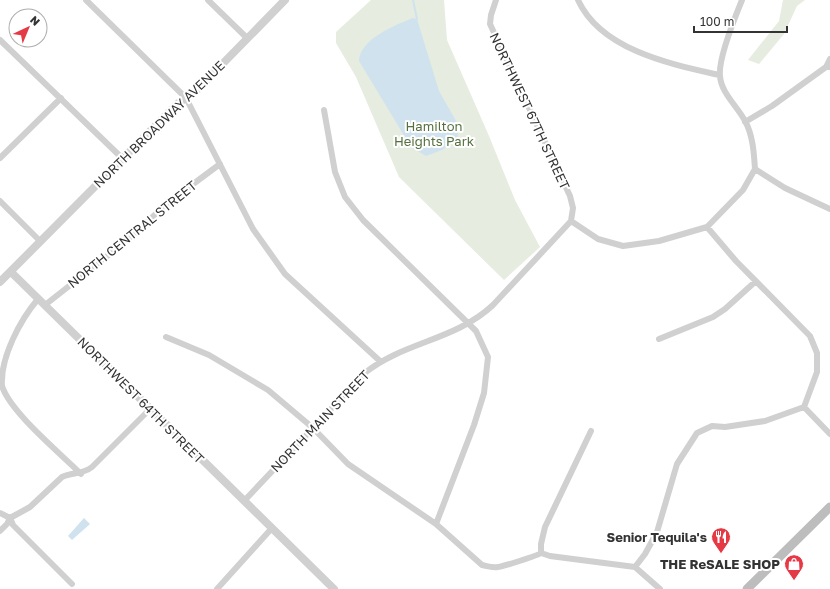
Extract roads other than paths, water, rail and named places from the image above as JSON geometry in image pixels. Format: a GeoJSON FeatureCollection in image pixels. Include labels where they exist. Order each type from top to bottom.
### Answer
{"type":"FeatureCollection","features":[{"type":"Feature","properties":{"kind":"main road"},"geometry":{"type":"LineString","coordinates":[[747,589],[830,507]]}},
{"type":"Feature","properties":{"kind":"street"},"geometry":{"type":"LineString","coordinates":[[86,0],[186,98],[253,229],[285,274],[380,362]]}},
{"type":"Feature","properties":{"kind":"street"},"geometry":{"type":"LineString","coordinates":[[208,0],[247,38]]}},
{"type":"Feature","properties":{"kind":"street","name":"NORTH BROADWAY AVENUE"},"geometry":{"type":"LineString","coordinates":[[0,282],[122,158],[177,104],[196,91],[285,0]]}},
{"type":"Feature","properties":{"kind":"street","name":"NORTHWEST 67TH STREET"},"geometry":{"type":"LineString","coordinates":[[496,0],[491,15],[490,24],[570,196],[573,208],[571,221]]}},
{"type":"Feature","properties":{"kind":"street"},"geometry":{"type":"LineString","coordinates":[[578,0],[591,23],[610,37],[663,62],[719,75]]}},
{"type":"Feature","properties":{"kind":"street"},"geometry":{"type":"LineString","coordinates":[[571,221],[598,239],[623,246],[659,242],[707,226],[743,190],[755,170],[752,142],[746,122],[723,86],[719,75],[731,29],[742,0]]}},
{"type":"Feature","properties":{"kind":"street"},"geometry":{"type":"LineString","coordinates":[[0,40],[122,158]]}},
{"type":"Feature","properties":{"kind":"street"},"geometry":{"type":"LineString","coordinates":[[746,122],[828,67],[830,59]]}},
{"type":"Feature","properties":{"kind":"street"},"geometry":{"type":"LineString","coordinates":[[0,158],[61,98]]}},
{"type":"Feature","properties":{"kind":"street"},"geometry":{"type":"LineString","coordinates":[[324,110],[334,166],[345,197],[363,220],[476,331],[488,357],[484,393],[470,437],[436,524]]}},
{"type":"Feature","properties":{"kind":"street","name":"NORTH CENTRAL STREET"},"geometry":{"type":"LineString","coordinates":[[45,305],[121,245],[169,202],[220,164]]}},
{"type":"Feature","properties":{"kind":"street"},"geometry":{"type":"LineString","coordinates":[[755,170],[785,188],[830,209]]}},
{"type":"Feature","properties":{"kind":"street"},"geometry":{"type":"LineString","coordinates":[[0,201],[40,241]]}},
{"type":"Feature","properties":{"kind":"street","name":"NORTH MAIN STREET"},"geometry":{"type":"LineString","coordinates":[[244,501],[366,372],[380,362],[469,324],[492,305],[571,221]]}},
{"type":"Feature","properties":{"kind":"street"},"geometry":{"type":"LineString","coordinates":[[635,567],[645,554],[656,532],[677,464],[697,433],[712,426],[725,427],[765,421],[804,407],[817,372],[817,353],[810,336],[723,246],[707,226]]}},
{"type":"Feature","properties":{"kind":"street","name":"NORTHWEST 64TH STREET"},"geometry":{"type":"LineString","coordinates":[[11,272],[334,589]]}},
{"type":"Feature","properties":{"kind":"street"},"geometry":{"type":"LineString","coordinates":[[659,339],[713,317],[731,304],[756,281]]}},
{"type":"Feature","properties":{"kind":"street"},"geometry":{"type":"LineString","coordinates":[[38,298],[23,316],[11,335],[3,363],[2,384],[12,406],[81,474]]}},
{"type":"Feature","properties":{"kind":"street"},"geometry":{"type":"LineString","coordinates":[[166,337],[209,355],[251,379],[284,403],[313,428],[348,464],[436,524],[482,565],[490,567],[502,566],[524,558],[537,556],[541,553]]}},
{"type":"Feature","properties":{"kind":"street"},"geometry":{"type":"LineString","coordinates":[[804,407],[830,434]]}},
{"type":"Feature","properties":{"kind":"street"},"geometry":{"type":"LineString","coordinates":[[0,531],[7,524],[10,518],[30,507],[62,477],[81,474],[92,468],[150,409]]}},
{"type":"Feature","properties":{"kind":"street"},"geometry":{"type":"LineString","coordinates":[[541,553],[542,535],[591,430]]}},
{"type":"Feature","properties":{"kind":"street"},"geometry":{"type":"LineString","coordinates":[[0,513],[10,518],[13,525],[72,584]]}},
{"type":"Feature","properties":{"kind":"street"},"geometry":{"type":"LineString","coordinates":[[217,589],[272,528]]}},
{"type":"Feature","properties":{"kind":"street"},"geometry":{"type":"LineString","coordinates":[[541,553],[550,556],[635,567],[660,589]]}},
{"type":"Feature","properties":{"kind":"water"},"geometry":{"type":"Polygon","coordinates":[[[413,18],[417,19],[439,91],[459,126],[457,140],[442,150],[426,156],[411,147],[359,61],[365,46],[372,40],[388,29],[413,18]]]}},
{"type":"Feature","properties":{"kind":"water"},"geometry":{"type":"Polygon","coordinates":[[[84,518],[90,524],[72,540],[68,536],[84,518]]]}},
{"type":"Feature","properties":{"kind":"waterway"},"geometry":{"type":"LineString","coordinates":[[413,0],[417,19]]}},
{"type":"Feature","properties":{"kind":"place","name":"Senior Tequila's"},"geometry":{"type":"Point","coordinates":[721,554]}},
{"type":"Feature","properties":{"kind":"place","name":"THE ReSALE SHOP"},"geometry":{"type":"Point","coordinates":[794,581]}},
{"type":"Feature","properties":{"kind":"park label","name":"Hamilton Heights Park"},"geometry":{"type":"Point","coordinates":[434,134]}}]}
